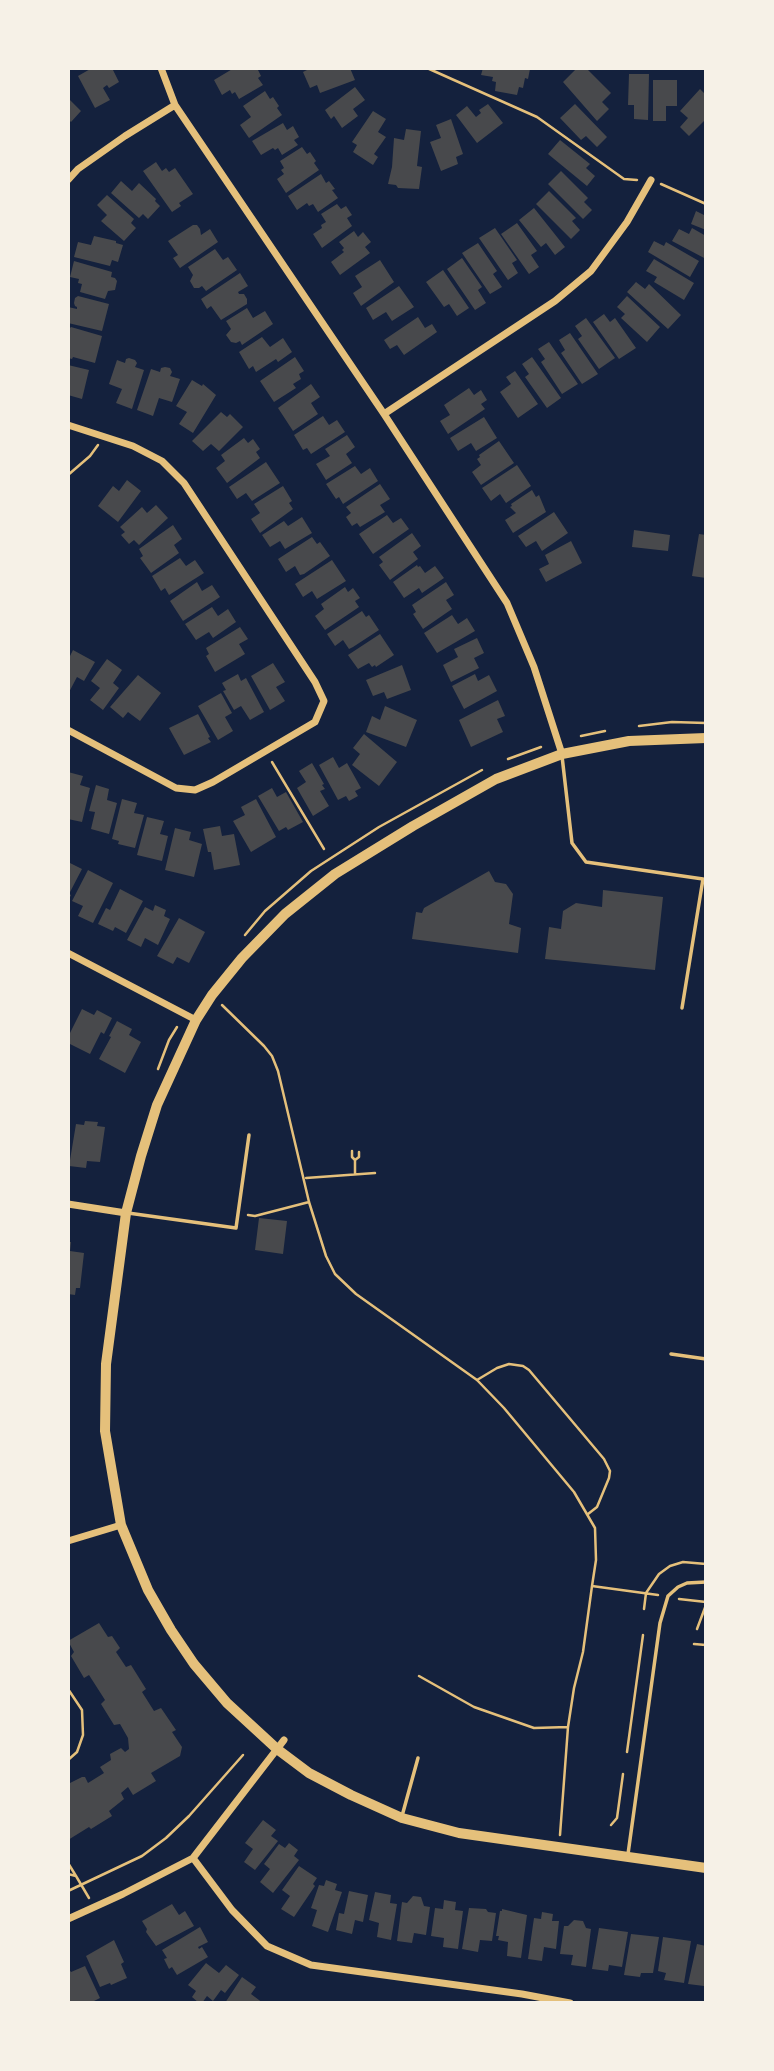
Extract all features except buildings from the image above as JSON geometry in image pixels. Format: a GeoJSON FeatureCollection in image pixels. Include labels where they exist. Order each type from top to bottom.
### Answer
{"type":"FeatureCollection","features":[{"type":"Feature","properties":{"kind":"street"},"geometry":{"type":"LineString","coordinates":[[161,68],[175,105],[384,414],[507,603],[534,667],[562,754]]}},
{"type":"Feature","properties":{"kind":"street"},"geometry":{"type":"LineString","coordinates":[[68,180],[78,169],[125,136],[175,105]]}},
{"type":"Feature","properties":{"kind":"street"},"geometry":{"type":"LineString","coordinates":[[384,414],[555,301],[591,271],[626,222],[651,180]]}},
{"type":"Feature","properties":{"kind":"street"},"geometry":{"type":"LineString","coordinates":[[68,425],[133,446],[162,461],[184,483],[315,682],[324,701],[315,722],[195,790],[176,788],[68,730]]}},
{"type":"Feature","properties":{"kind":"street"},"geometry":{"type":"LineString","coordinates":[[706,738],[629,741],[562,754],[495,779],[334,874],[285,914],[242,958],[196,1020],[157,1105],[126,1213],[106,1364],[105,1431],[121,1525],[148,1590],[171,1630],[194,1664],[227,1703],[276,1749],[309,1773],[402,1818],[459,1833],[706,1868]]}},
{"type":"Feature","properties":{"kind":"street"},"geometry":{"type":"LineString","coordinates":[[68,953],[196,1020]]}},
{"type":"Feature","properties":{"kind":"street"},"geometry":{"type":"LineString","coordinates":[[68,1204],[126,1213]]}},
{"type":"Feature","properties":{"kind":"street"},"geometry":{"type":"LineString","coordinates":[[68,1541],[121,1525]]}},
{"type":"Feature","properties":{"kind":"street"},"geometry":{"type":"LineString","coordinates":[[68,1919],[193,1858],[284,1740]]}},
{"type":"Feature","properties":{"kind":"street"},"geometry":{"type":"LineString","coordinates":[[193,1858],[232,1910],[267,1947],[311,1965],[570,2003]]}},
{"type":"Feature","properties":{"kind":"lane"},"geometry":{"type":"LineString","coordinates":[[562,754],[572,843],[586,862],[705,878],[682,1007]]}},
{"type":"Feature","properties":{"kind":"lane"},"geometry":{"type":"LineString","coordinates":[[126,1213],[236,1228],[248,1135]]}},
{"type":"Feature","properties":{"kind":"lane"},"geometry":{"type":"LineString","coordinates":[[671,1354],[706,1359]]}},
{"type":"Feature","properties":{"kind":"lane"},"geometry":{"type":"LineString","coordinates":[[628,1856],[660,1623],[668,1596],[678,1587],[687,1583],[706,1582]]}},
{"type":"Feature","properties":{"kind":"lane"},"geometry":{"type":"LineString","coordinates":[[402,1818],[418,1758]]}},
{"type":"Feature","properties":{"kind":"path"},"geometry":{"type":"LineString","coordinates":[[428,68],[537,117],[624,179],[651,180],[706,204]]}},
{"type":"Feature","properties":{"kind":"path"},"geometry":{"type":"LineString","coordinates":[[68,475],[90,456],[104,437]]}},
{"type":"Feature","properties":{"kind":"path"},"geometry":{"type":"LineString","coordinates":[[632,727],[672,722],[706,723]]}},
{"type":"Feature","properties":{"kind":"path"},"geometry":{"type":"LineString","coordinates":[[580,736],[605,731]]}},
{"type":"Feature","properties":{"kind":"path"},"geometry":{"type":"LineString","coordinates":[[503,761],[558,742]]}},
{"type":"Feature","properties":{"kind":"path"},"geometry":{"type":"LineString","coordinates":[[266,751],[324,849]]}},
{"type":"Feature","properties":{"kind":"path"},"geometry":{"type":"LineString","coordinates":[[241,939],[265,911],[311,871],[379,827],[467,777],[491,767]]}},
{"type":"Feature","properties":{"kind":"path"},"geometry":{"type":"LineString","coordinates":[[212,995],[272,1056],[278,1070],[309,1202],[326,1256],[335,1273],[356,1294],[477,1380],[574,1492],[595,1528],[596,1560],[583,1652],[573,1688],[560,1837],[551,1836]]}},
{"type":"Feature","properties":{"kind":"path"},"geometry":{"type":"LineString","coordinates":[[154,1078],[169,1040],[185,1014]]}},
{"type":"Feature","properties":{"kind":"path"},"geometry":{"type":"LineString","coordinates":[[352,1152],[355,1174]]}},
{"type":"Feature","properties":{"kind":"path"},"geometry":{"type":"LineString","coordinates":[[355,1160],[359,1157],[359,1152]]}},
{"type":"Feature","properties":{"kind":"path"},"geometry":{"type":"LineString","coordinates":[[305,1178],[376,1173]]}},
{"type":"Feature","properties":{"kind":"path"},"geometry":{"type":"LineString","coordinates":[[238,1214],[255,1216],[309,1202]]}},
{"type":"Feature","properties":{"kind":"path"},"geometry":{"type":"LineString","coordinates":[[477,1380],[509,1364],[523,1366],[604,1459],[610,1471],[609,1478],[597,1507],[588,1514]]}},
{"type":"Feature","properties":{"kind":"path"},"geometry":{"type":"LineString","coordinates":[[644,1609],[646,1593],[659,1574],[670,1566],[683,1562],[706,1564]]}},
{"type":"Feature","properties":{"kind":"path"},"geometry":{"type":"LineString","coordinates":[[592,1586],[706,1604],[696,1629]]}},
{"type":"Feature","properties":{"kind":"path"},"geometry":{"type":"LineString","coordinates":[[701,1615],[706,1616]]}},
{"type":"Feature","properties":{"kind":"path"},"geometry":{"type":"LineString","coordinates":[[626,1752],[643,1635]]}},
{"type":"Feature","properties":{"kind":"path"},"geometry":{"type":"LineString","coordinates":[[694,1644],[706,1645]]}},
{"type":"Feature","properties":{"kind":"path"},"geometry":{"type":"LineString","coordinates":[[419,1676],[474,1707],[534,1728],[568,1727]]}},
{"type":"Feature","properties":{"kind":"path"},"geometry":{"type":"LineString","coordinates":[[68,1689],[82,1710],[83,1735],[77,1752],[68,1760]]}},
{"type":"Feature","properties":{"kind":"path"},"geometry":{"type":"LineString","coordinates":[[68,1891],[142,1856],[166,1838],[243,1755]]}},
{"type":"Feature","properties":{"kind":"path"},"geometry":{"type":"LineString","coordinates":[[611,1825],[617,1818],[623,1774]]}},
{"type":"Feature","properties":{"kind":"path"},"geometry":{"type":"LineString","coordinates":[[68,1863],[94,1907]]}},
{"type":"Feature","properties":{"kind":"path"},"geometry":{"type":"LineString","coordinates":[[68,1874],[76,1876]]}}]}
